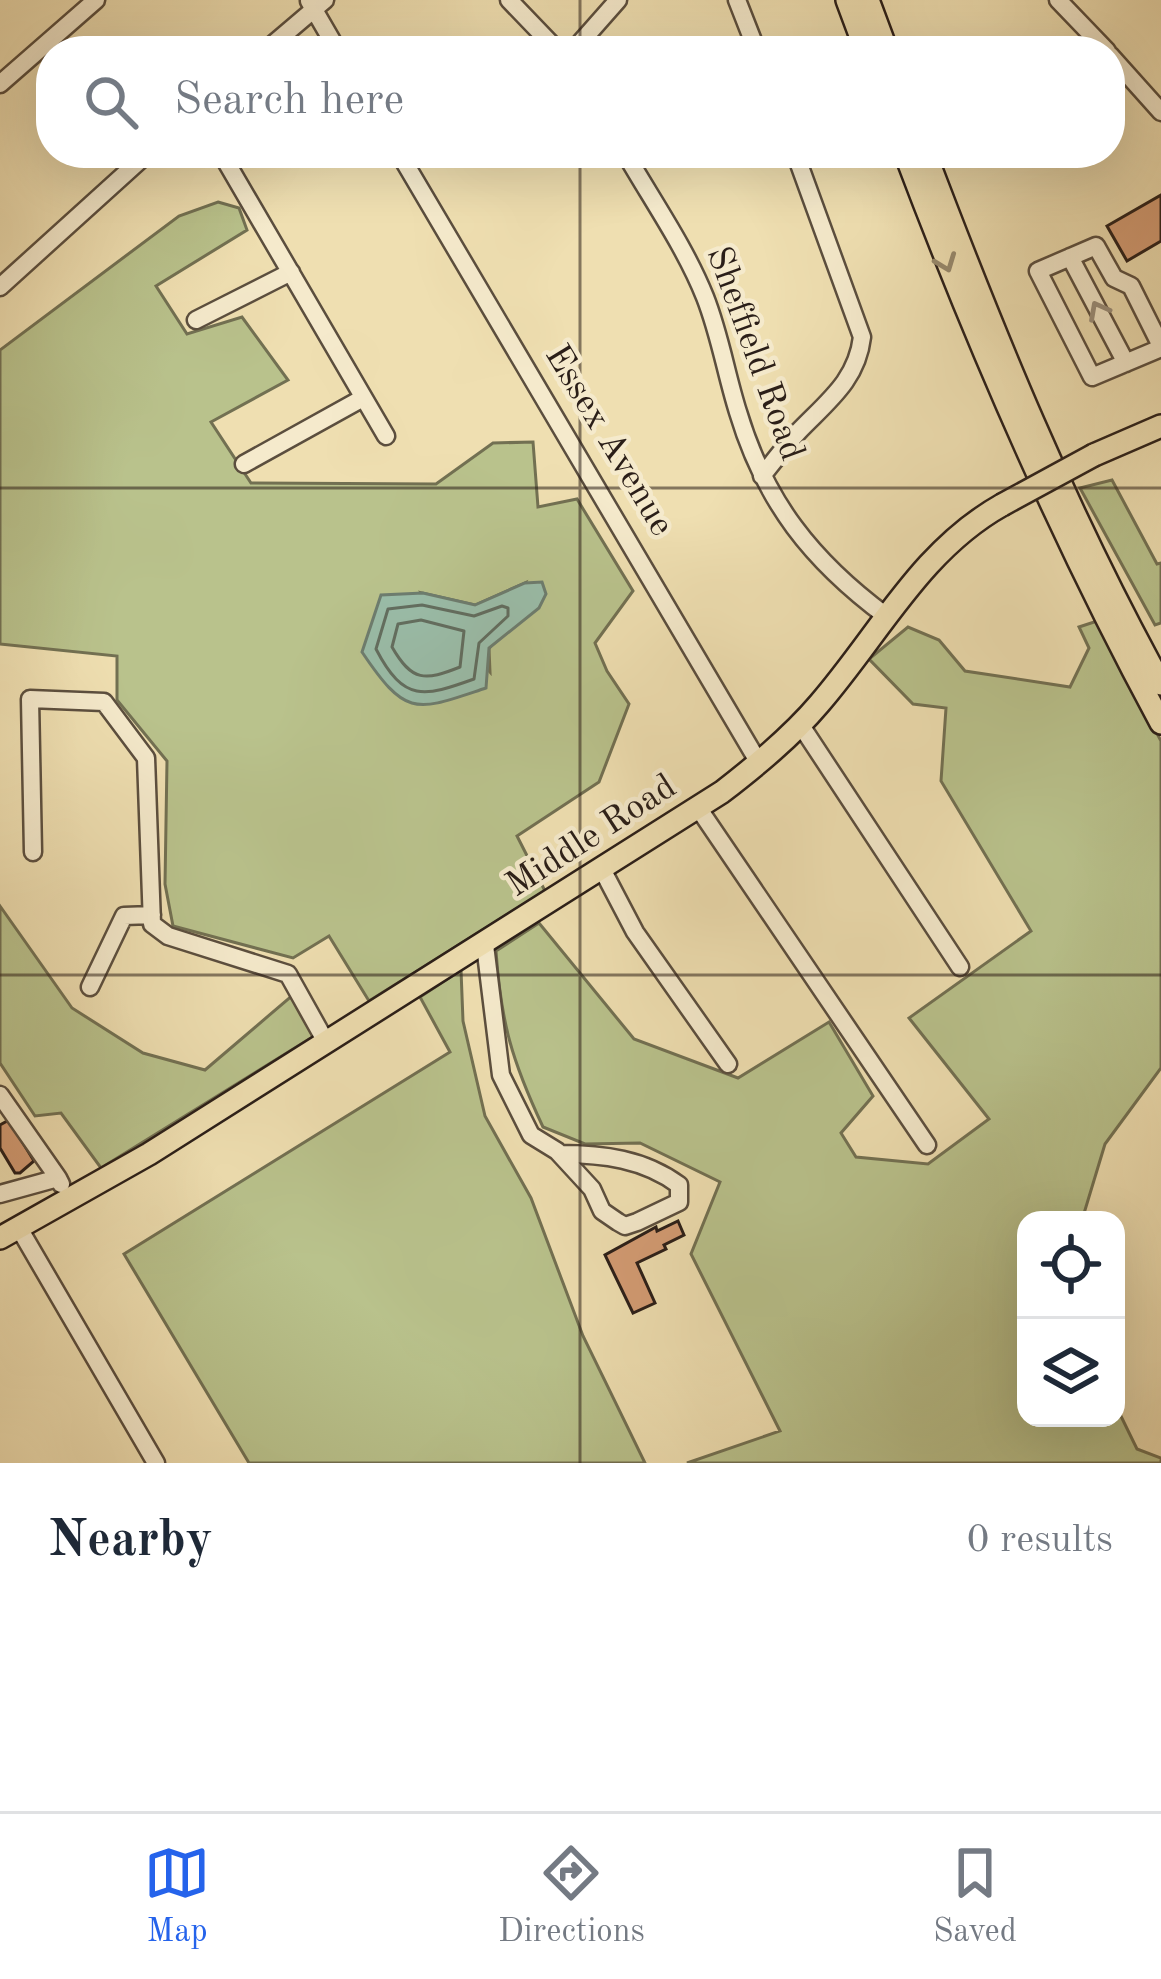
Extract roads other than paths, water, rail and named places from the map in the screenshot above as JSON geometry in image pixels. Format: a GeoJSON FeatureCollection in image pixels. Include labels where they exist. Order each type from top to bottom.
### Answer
{"type":"FeatureCollection","features":[{"type":"Feature","properties":{"kind":"main road"},"geometry":{"type":"LineString","coordinates":[[847,0],[860,36]]}},
{"type":"Feature","properties":{"kind":"main road"},"geometry":{"type":"LineString","coordinates":[[868,0],[881,36]]}},
{"type":"Feature","properties":{"kind":"main road"},"geometry":{"type":"LineString","coordinates":[[911,168],[963,308],[1027,457],[1161,723]]}},
{"type":"Feature","properties":{"kind":"main road"},"geometry":{"type":"LineString","coordinates":[[932,168],[1027,410],[1161,684]]}},
{"type":"Feature","properties":{"kind":"main road","name":"Middle Road"},"geometry":{"type":"LineString","coordinates":[[6,1231],[70,1201],[699,809],[800,724],[945,547],[1002,505],[1161,425]]}},
{"type":"Feature","properties":{"kind":"street"},"geometry":{"type":"LineString","coordinates":[[55,36],[96,0]]}},
{"type":"Feature","properties":{"kind":"street"},"geometry":{"type":"LineString","coordinates":[[509,0],[544,36]]}},
{"type":"Feature","properties":{"kind":"street"},"geometry":{"type":"LineString","coordinates":[[586,36],[618,0]]}},
{"type":"Feature","properties":{"kind":"street"},"geometry":{"type":"LineString","coordinates":[[737,0],[751,36]]}},
{"type":"Feature","properties":{"kind":"street"},"geometry":{"type":"LineString","coordinates":[[1058,0],[1092,36]]}},
{"type":"Feature","properties":{"kind":"street"},"geometry":{"type":"LineString","coordinates":[[281,36],[316,3],[331,36]]}},
{"type":"Feature","properties":{"kind":"street"},"geometry":{"type":"LineString","coordinates":[[0,84],[36,52]]}},
{"type":"Feature","properties":{"kind":"street"},"geometry":{"type":"LineString","coordinates":[[1125,72],[1161,112]]}},
{"type":"Feature","properties":{"kind":"street"},"geometry":{"type":"LineString","coordinates":[[0,287],[131,168]]}},
{"type":"Feature","properties":{"kind":"street"},"geometry":{"type":"LineString","coordinates":[[230,168],[386,436]]}},
{"type":"Feature","properties":{"kind":"street","name":"Essex Avenue"},"geometry":{"type":"LineString","coordinates":[[408,168],[759,763]]}},
{"type":"Feature","properties":{"kind":"street","name":"Sheffield Road"},"geometry":{"type":"LineString","coordinates":[[633,168],[703,292],[738,414],[762,476],[810,550],[886,616]]}},
{"type":"Feature","properties":{"kind":"street"},"geometry":{"type":"LineString","coordinates":[[762,476],[843,388],[860,358],[862,337],[800,168]]}},
{"type":"Feature","properties":{"kind":"street"},"geometry":{"type":"LineString","coordinates":[[1096,246],[1114,278],[1131,286],[1161,347],[1092,377],[1038,271],[1070,257],[1096,246]]}},
{"type":"Feature","properties":{"kind":"street"},"geometry":{"type":"LineString","coordinates":[[1070,257],[1126,363]]}},
{"type":"Feature","properties":{"kind":"street"},"geometry":{"type":"LineString","coordinates":[[196,320],[291,272]]}},
{"type":"Feature","properties":{"kind":"street"},"geometry":{"type":"LineString","coordinates":[[244,464],[363,398]]}},
{"type":"Feature","properties":{"kind":"street"},"geometry":{"type":"LineString","coordinates":[[33,853],[30,699],[104,702],[146,758],[152,925],[169,936],[288,974],[326,1042]]}},
{"type":"Feature","properties":{"kind":"street"},"geometry":{"type":"LineString","coordinates":[[800,724],[960,967]]}},
{"type":"Feature","properties":{"kind":"street"},"geometry":{"type":"LineString","coordinates":[[699,809],[927,1145]]}},
{"type":"Feature","properties":{"kind":"street"},"geometry":{"type":"LineString","coordinates":[[603,871],[643,944],[728,1064]]}},
{"type":"Feature","properties":{"kind":"street"},"geometry":{"type":"LineString","coordinates":[[90,987],[124,916],[152,915]]}},
{"type":"Feature","properties":{"kind":"street"},"geometry":{"type":"LineString","coordinates":[[485,945],[506,1092],[531,1135],[560,1154],[592,1190],[602,1211],[626,1226],[679,1202],[679,1185],[652,1168],[624,1160],[560,1154]]}},
{"type":"Feature","properties":{"kind":"street"},"geometry":{"type":"LineString","coordinates":[[0,1096],[70,1201]]}},
{"type":"Feature","properties":{"kind":"street"},"geometry":{"type":"LineString","coordinates":[[0,1194],[58,1178]]}},
{"type":"Feature","properties":{"kind":"street"},"geometry":{"type":"LineString","coordinates":[[6,1231],[156,1463]]}},
{"type":"Feature","properties":{"kind":"water"},"geometry":{"type":"Polygon","coordinates":[[[542,582],[546,594],[539,608],[489,648],[486,688],[443,702],[415,704],[391,689],[362,652],[381,595],[423,593],[475,605],[525,583],[542,582]]]}}]}
